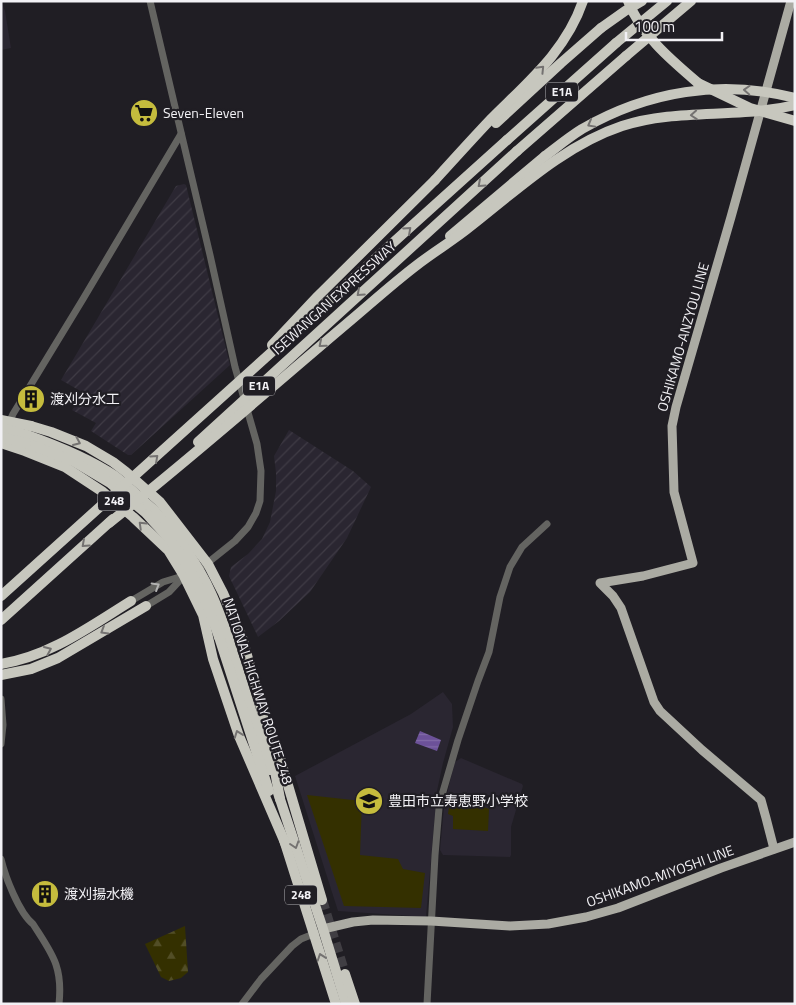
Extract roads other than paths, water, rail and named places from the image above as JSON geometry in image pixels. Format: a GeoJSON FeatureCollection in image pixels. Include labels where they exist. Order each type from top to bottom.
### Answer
{"type":"FeatureCollection","features":[{"type":"Feature","properties":{"kind":"highway"},"geometry":{"type":"LineString","coordinates":[[435,180],[488,122],[548,62],[572,28],[583,1]]}},
{"type":"Feature","properties":{"kind":"highway"},"geometry":{"type":"LineString","coordinates":[[628,1],[636,18],[653,41],[698,83],[750,108],[795,121]]}},
{"type":"Feature","properties":{"kind":"highway"},"geometry":{"type":"LineString","coordinates":[[229,392],[318,296],[435,180],[561,63],[602,28],[642,1]]}},
{"type":"Feature","properties":{"kind":"highway","name":"ISEWANGAN EXPRESSWAY"},"geometry":{"type":"LineString","coordinates":[[1,596],[507,140],[616,43],[667,1]]}},
{"type":"Feature","properties":{"kind":"highway","name":"ISEWANGAN EXPRESSWAY"},"geometry":{"type":"LineString","coordinates":[[1,620],[517,151],[691,1]]}},
{"type":"Feature","properties":{"kind":"highway"},"geometry":{"type":"LineString","coordinates":[[109,523],[164,479],[544,156],[581,130],[633,105],[657,97],[682,92],[706,89],[754,90],[795,98]]}},
{"type":"Feature","properties":{"kind":"highway"},"geometry":{"type":"LineString","coordinates":[[417,265],[469,228],[553,163],[592,138],[608,131],[624,125],[672,116],[747,112],[795,106]]}},
{"type":"Feature","properties":{"kind":"highway","name":"248"},"geometry":{"type":"LineString","coordinates":[[1,420],[103,492],[168,550],[184,576],[202,615],[218,676],[239,736],[268,775],[285,776],[322,900]]}},
{"type":"Feature","properties":{"kind":"highway","name":"NATIONAL HIGHWAY ROUTE 248"},"geometry":{"type":"LineString","coordinates":[[1,428],[27,439],[74,452],[116,477],[150,512],[170,528],[192,558],[211,592],[223,636],[268,775],[280,799],[346,1004]]}},
{"type":"Feature","properties":{"kind":"highway","name":"248"},"geometry":{"type":"LineString","coordinates":[[1,442],[27,439],[51,432],[86,446],[113,462],[160,502],[208,564],[242,637],[257,690],[263,700],[268,775],[286,846],[336,1004]]}},
{"type":"Feature","properties":{"kind":"highway","name":"NATIONAL HIGHWAY ROUTE 248"},"geometry":{"type":"LineString","coordinates":[[1,437],[27,439]]}},
{"type":"Feature","properties":{"kind":"highway"},"geometry":{"type":"LineString","coordinates":[[1,664],[26,659],[54,647],[131,601]]}},
{"type":"Feature","properties":{"kind":"highway"},"geometry":{"type":"LineString","coordinates":[[3,674],[31,669],[58,658],[146,606]]}},
{"type":"Feature","properties":{"kind":"highway"},"geometry":{"type":"LineString","coordinates":[[345,974],[355,1004]]}},
{"type":"Feature","properties":{"kind":"main road","name":"OSHIKAMO-ANZYOU LINE"},"geometry":{"type":"LineString","coordinates":[[774,849],[760,800],[702,750],[660,711],[654,702],[621,608],[600,583],[643,576],[693,564],[674,492],[672,426],[791,1]]}},
{"type":"Feature","properties":{"kind":"main road","name":"OSHIKAMO-MIYOSHI LINE"},"geometry":{"type":"LineString","coordinates":[[323,929],[353,922],[373,920],[510,926],[548,924],[586,917],[618,908],[795,842]]}},
{"type":"Feature","properties":{"kind":"street"},"geometry":{"type":"LineString","coordinates":[[131,601],[163,582],[184,576],[208,564],[235,541],[248,527],[256,513],[260,501],[261,471],[257,444],[235,367],[150,1]]}},
{"type":"Feature","properties":{"kind":"street"},"geometry":{"type":"LineString","coordinates":[[1,442],[13,414],[181,134]]}},
{"type":"Feature","properties":{"kind":"street"},"geometry":{"type":"LineString","coordinates":[[427,1004],[436,846],[442,795],[458,740],[489,652],[500,597],[510,566],[522,547],[547,524]]}},
{"type":"Feature","properties":{"kind":"street"},"geometry":{"type":"LineString","coordinates":[[146,606],[169,592],[184,576]]}},
{"type":"Feature","properties":{"kind":"street"},"geometry":{"type":"LineString","coordinates":[[1,699],[3,725],[1,744]]}},
{"type":"Feature","properties":{"kind":"street"},"geometry":{"type":"LineString","coordinates":[[1,859],[9,885],[22,911],[30,923],[33,924],[54,957],[61,986],[59,1004]]}},
{"type":"Feature","properties":{"kind":"street"},"geometry":{"type":"LineString","coordinates":[[242,1004],[261,979],[292,946],[301,939],[323,929]]}},
{"type":"Feature","properties":{"kind":"tunnel"},"geometry":{"type":"LineString","coordinates":[[322,900],[345,974]]}},
{"type":"Feature","properties":{"kind":"place","name":"Seven-Eleven"},"geometry":{"type":"Point","coordinates":[144,113]}},
{"type":"Feature","properties":{"kind":"place","name":"渡刈分水工"},"geometry":{"type":"Point","coordinates":[31,399]}},
{"type":"Feature","properties":{"kind":"place","name":"豊田市立寿恵野小学校"},"geometry":{"type":"Point","coordinates":[369,801]}},
{"type":"Feature","properties":{"kind":"place","name":"渡刈揚水機"},"geometry":{"type":"Point","coordinates":[45,894]}}]}
